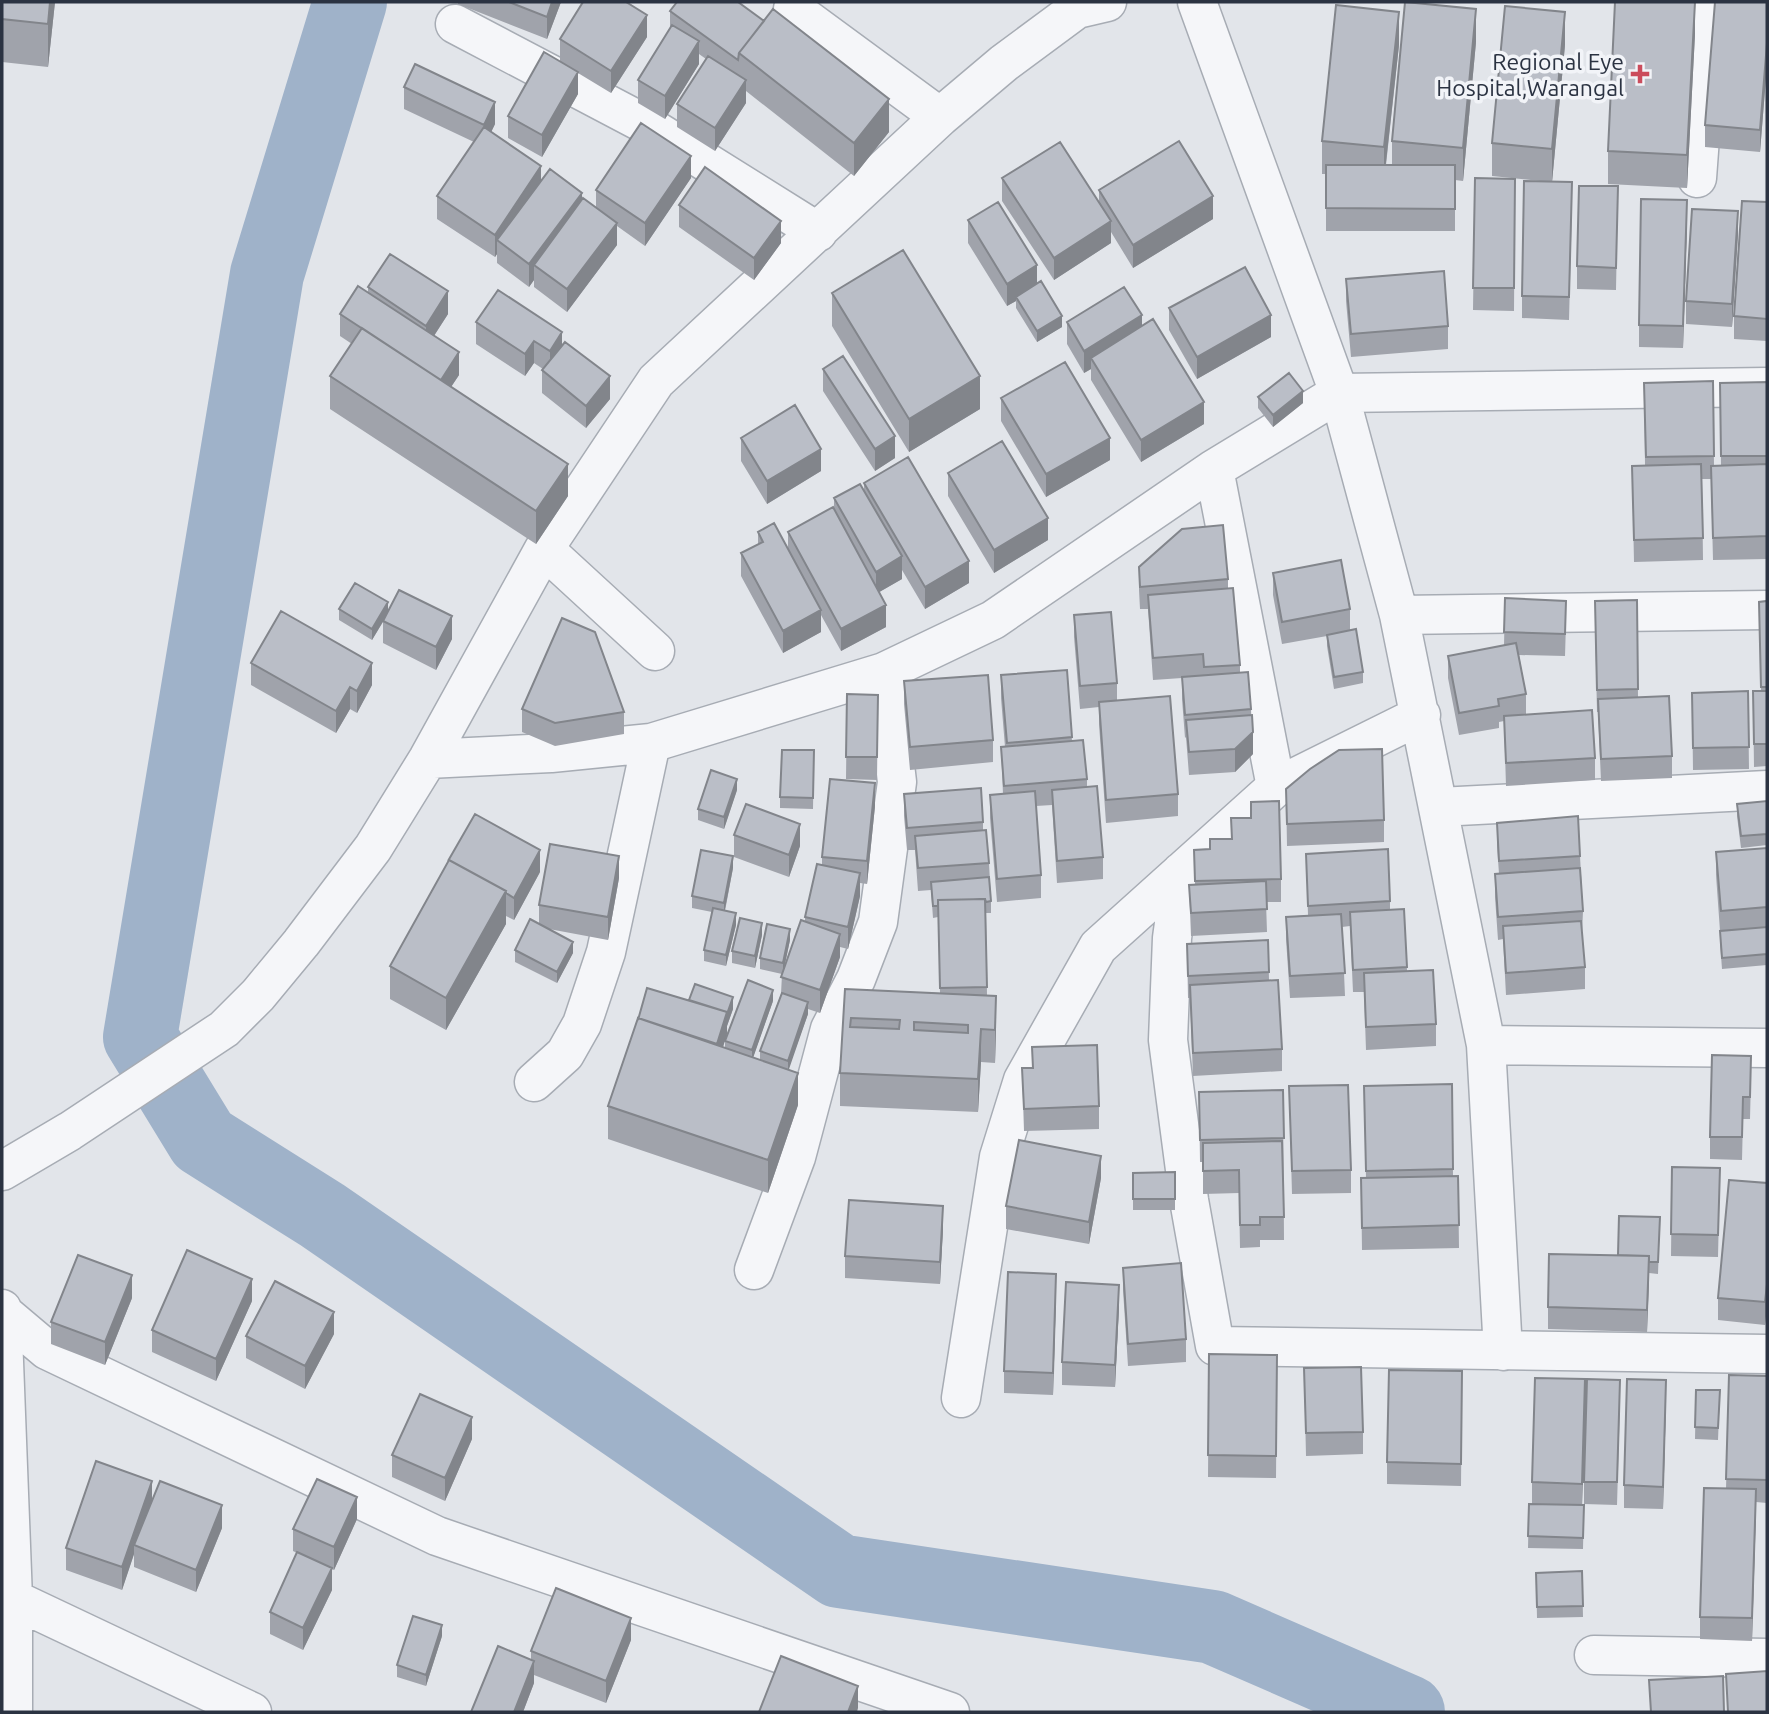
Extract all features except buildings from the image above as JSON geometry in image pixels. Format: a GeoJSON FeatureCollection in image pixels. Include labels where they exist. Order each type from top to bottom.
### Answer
{"type":"FeatureCollection","features":[{"type":"Feature","properties":{"kind":"street"},"geometry":{"type":"LineString","coordinates":[[2,1171],[70,1131],[224,1029],[258,995],[373,848],[428,759],[544,549],[656,381],[940,117],[1004,63],[1077,9],[1107,2]]}},
{"type":"Feature","properties":{"kind":"street"},"geometry":{"type":"LineString","coordinates":[[1197,2],[1339,393],[1399,615],[1486,1045],[1503,1351]]}},
{"type":"Feature","properties":{"kind":"street"},"geometry":{"type":"LineString","coordinates":[[1698,178],[1710,2]]}},
{"type":"Feature","properties":{"kind":"street"},"geometry":{"type":"LineString","coordinates":[[793,9],[940,117]]}},
{"type":"Feature","properties":{"kind":"street"},"geometry":{"type":"LineString","coordinates":[[455,24],[648,125],[818,232]]}},
{"type":"Feature","properties":{"kind":"street"},"geometry":{"type":"LineString","coordinates":[[428,759],[551,753],[651,743],[884,672],[993,620],[1214,469],[1339,393],[1767,387]]}},
{"type":"Feature","properties":{"kind":"street"},"geometry":{"type":"LineString","coordinates":[[1214,469],[1276,787]]}},
{"type":"Feature","properties":{"kind":"street"},"geometry":{"type":"LineString","coordinates":[[544,549],[655,651]]}},
{"type":"Feature","properties":{"kind":"street"},"geometry":{"type":"LineString","coordinates":[[1399,615],[1767,610]]}},
{"type":"Feature","properties":{"kind":"street"},"geometry":{"type":"LineString","coordinates":[[754,1270],[796,1157],[830,1029],[856,979],[878,922],[897,782],[884,672]]}},
{"type":"Feature","properties":{"kind":"street"},"geometry":{"type":"LineString","coordinates":[[961,1398],[999,1157],[1023,1080],[1098,947],[1276,787],[1421,715]]}},
{"type":"Feature","properties":{"kind":"street"},"geometry":{"type":"LineString","coordinates":[[534,1083],[565,1054],[582,1024],[606,952],[651,743]]}},
{"type":"Feature","properties":{"kind":"street"},"geometry":{"type":"LineString","coordinates":[[1439,807],[1767,790]]}},
{"type":"Feature","properties":{"kind":"street"},"geometry":{"type":"LineString","coordinates":[[1181,872],[1172,938],[1168,1040],[1189,1200],[1215,1346],[1767,1354]]}},
{"type":"Feature","properties":{"kind":"street"},"geometry":{"type":"LineString","coordinates":[[1486,1045],[1767,1048]]}},
{"type":"Feature","properties":{"kind":"street"},"geometry":{"type":"LineString","coordinates":[[2,1311],[13,1599],[13,1712]]}},
{"type":"Feature","properties":{"kind":"street"},"geometry":{"type":"LineString","coordinates":[[2,1311],[47,1350],[437,1536],[950,1712]]}},
{"type":"Feature","properties":{"kind":"street"},"geometry":{"type":"LineString","coordinates":[[13,1599],[252,1712]]}},
{"type":"Feature","properties":{"kind":"street"},"geometry":{"type":"LineString","coordinates":[[1594,1655],[1767,1658]]}},
{"type":"Feature","properties":{"kind":"waterway"},"geometry":{"type":"LineString","coordinates":[[350,2],[267,274],[140,1037],[203,1140],[322,1215],[839,1571],[1213,1627],[1408,1712]]}},
{"type":"Feature","properties":{"kind":"place","name":"Regional Eye Hospital,Warangal"},"geometry":{"type":"Point","coordinates":[1640,74]}}]}
